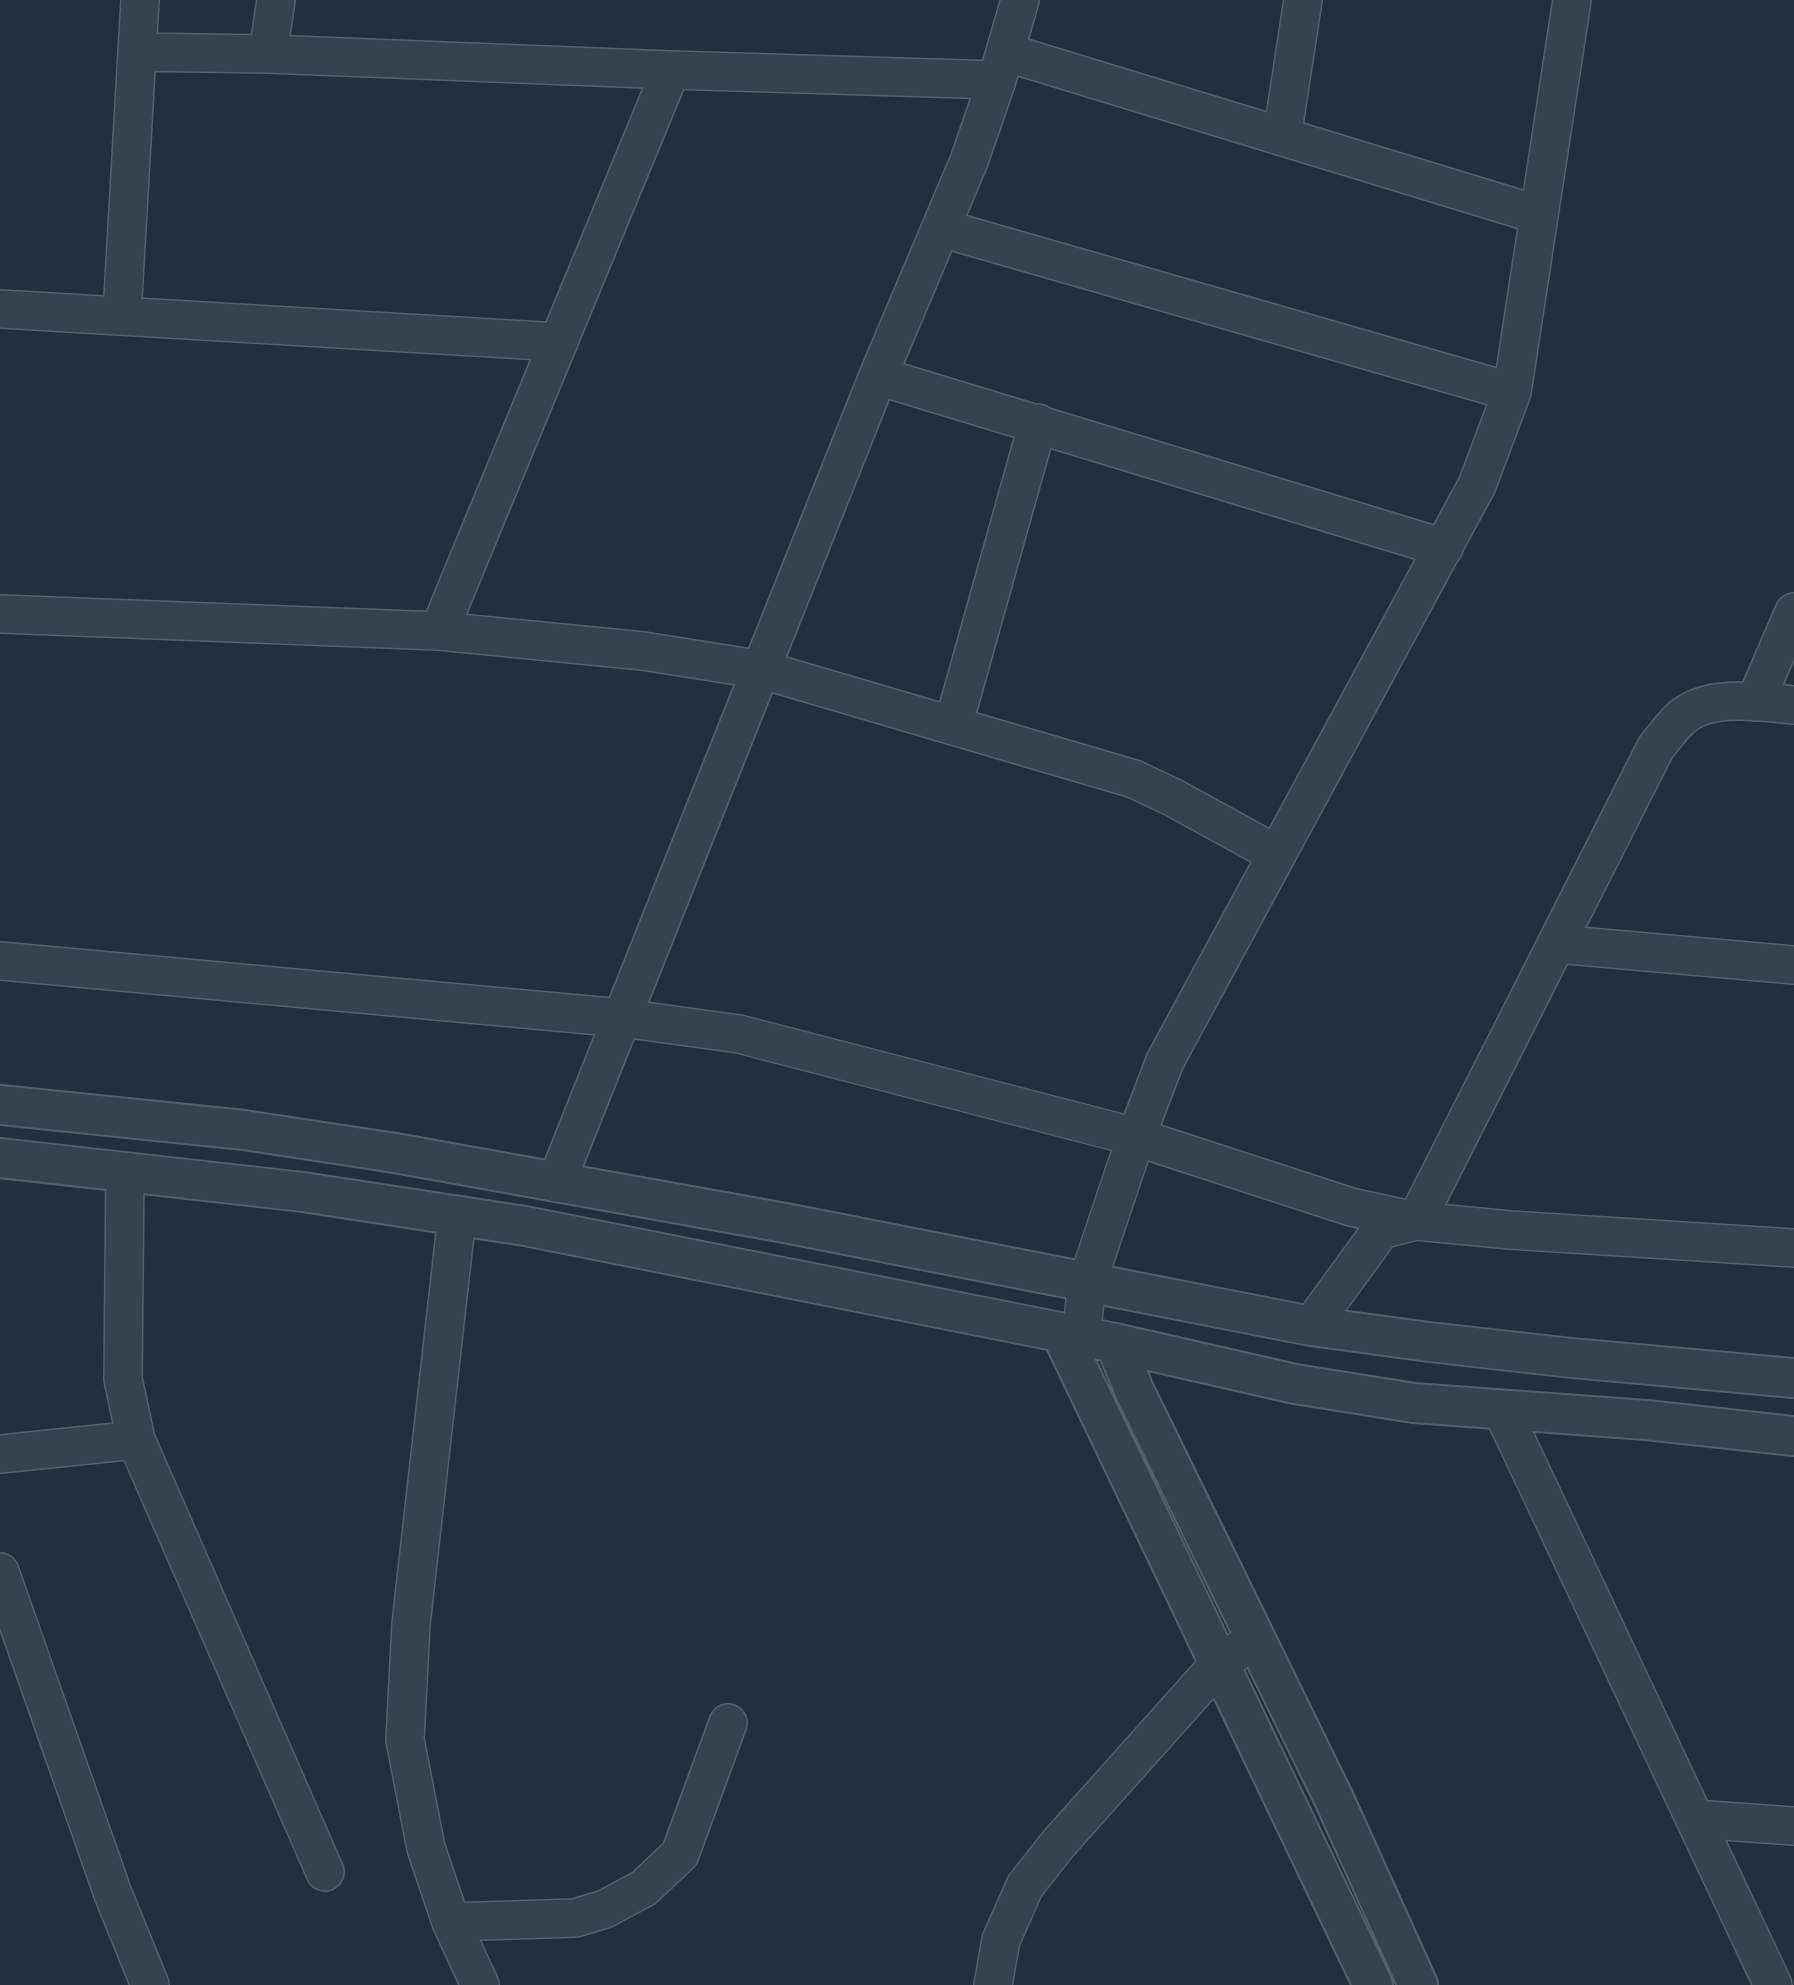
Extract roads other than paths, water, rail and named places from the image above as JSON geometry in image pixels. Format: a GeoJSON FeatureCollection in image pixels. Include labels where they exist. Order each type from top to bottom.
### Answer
{"type":"FeatureCollection","features":[{"type":"Feature","properties":{"kind":"street"},"geometry":{"type":"LineString","coordinates":[[122,315],[140,0]]}},
{"type":"Feature","properties":{"kind":"street"},"geometry":{"type":"LineString","coordinates":[[268,54],[276,0]]}},
{"type":"Feature","properties":{"kind":"street"},"geometry":{"type":"LineString","coordinates":[[556,1183],[763,670],[878,376],[969,161],[1020,0]]}},
{"type":"Feature","properties":{"kind":"street"},"geometry":{"type":"LineString","coordinates":[[1282,137],[1303,0]]}},
{"type":"Feature","properties":{"kind":"street"},"geometry":{"type":"LineString","coordinates":[[1373,1985],[1218,1665],[1085,1337],[1087,1283],[1136,1137],[1165,1061],[1477,485],[1512,392],[1572,0]]}},
{"type":"Feature","properties":{"kind":"street"},"geometry":{"type":"LineString","coordinates":[[138,52],[268,54],[671,70],[1001,66],[1282,137],[1539,215]]}},
{"type":"Feature","properties":{"kind":"street"},"geometry":{"type":"LineString","coordinates":[[439,631],[671,70]]}},
{"type":"Feature","properties":{"kind":"street"},"geometry":{"type":"LineString","coordinates":[[941,228],[1512,392]]}},
{"type":"Feature","properties":{"kind":"street"},"geometry":{"type":"LineString","coordinates":[[0,309],[559,342]]}},
{"type":"Feature","properties":{"kind":"street"},"geometry":{"type":"LineString","coordinates":[[878,376],[1444,548]]}},
{"type":"Feature","properties":{"kind":"street"},"geometry":{"type":"LineString","coordinates":[[953,726],[1038,423]]}},
{"type":"Feature","properties":{"kind":"street"},"geometry":{"type":"LineString","coordinates":[[1755,702],[1794,612]]}},
{"type":"Feature","properties":{"kind":"street"},"geometry":{"type":"LineString","coordinates":[[0,614],[439,631],[643,651],[763,670],[1134,779],[1174,798],[1276,855]]}},
{"type":"Feature","properties":{"kind":"street"},"geometry":{"type":"LineString","coordinates":[[1311,1326],[1381,1230],[1416,1221],[1656,747],[1683,716],[1711,703],[1794,705]]}},
{"type":"Feature","properties":{"kind":"street"},"geometry":{"type":"LineString","coordinates":[[1556,944],[1794,965]]}},
{"type":"Feature","properties":{"kind":"street"},"geometry":{"type":"LineString","coordinates":[[0,961],[622,1017],[739,1034],[1136,1137],[1351,1207],[1416,1221],[1510,1230],[1794,1248]]}},
{"type":"Feature","properties":{"kind":"street"},"geometry":{"type":"LineString","coordinates":[[0,1105],[244,1130],[394,1153],[785,1223],[1311,1326],[1572,1358],[1794,1378]]}},
{"type":"Feature","properties":{"kind":"street"},"geometry":{"type":"LineString","coordinates":[[0,1158],[303,1192],[526,1226],[1085,1337],[1295,1384],[1414,1403],[1646,1420],[1794,1436]]}},
{"type":"Feature","properties":{"kind":"street"},"geometry":{"type":"LineString","coordinates":[[125,1172],[123,1379],[136,1440],[325,1872]]}},
{"type":"Feature","properties":{"kind":"street"},"geometry":{"type":"LineString","coordinates":[[457,1216],[411,1624],[405,1740],[426,1848],[451,1922],[480,1985]]}},
{"type":"Feature","properties":{"kind":"street"},"geometry":{"type":"LineString","coordinates":[[1085,1337],[1134,1390],[1334,1798],[1418,1985]]}},
{"type":"Feature","properties":{"kind":"street"},"geometry":{"type":"LineString","coordinates":[[1502,1410],[1773,1985]]}},
{"type":"Feature","properties":{"kind":"street"},"geometry":{"type":"LineString","coordinates":[[0,1454],[136,1440]]}},
{"type":"Feature","properties":{"kind":"street"},"geometry":{"type":"LineString","coordinates":[[0,1572],[113,1894],[150,1985]]}},
{"type":"Feature","properties":{"kind":"street"},"geometry":{"type":"LineString","coordinates":[[993,1985],[1001,1940],[1025,1886],[1058,1844],[1218,1665],[1255,1639]]}},
{"type":"Feature","properties":{"kind":"street"},"geometry":{"type":"LineString","coordinates":[[451,1922],[575,1918],[605,1909],[645,1888],[680,1854],[728,1723]]}},
{"type":"Feature","properties":{"kind":"street"},"geometry":{"type":"LineString","coordinates":[[1695,1819],[1794,1826]]}}]}
